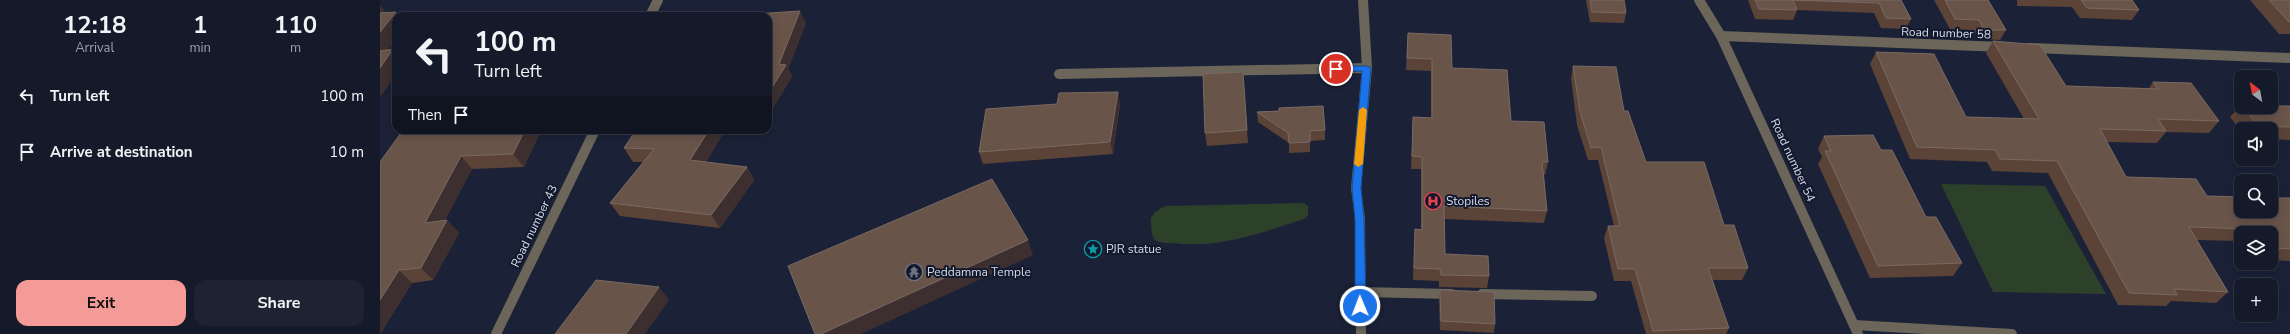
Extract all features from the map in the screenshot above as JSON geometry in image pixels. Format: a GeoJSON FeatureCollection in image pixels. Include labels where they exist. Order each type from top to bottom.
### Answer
{"type":"FeatureCollection","features":[{"type":"Feature","properties":{"kind":"street"},"geometry":{"type":"LineString","coordinates":[[652,12],[658,0]]}},
{"type":"Feature","properties":{"kind":"street"},"geometry":{"type":"LineString","coordinates":[[1361,334],[1360,219],[1356,188],[1367,68],[1363,0]]}},
{"type":"Feature","properties":{"kind":"street","name":"Road number 54"},"geometry":{"type":"LineString","coordinates":[[1699,0],[1721,36],[1856,330]]}},
{"type":"Feature","properties":{"kind":"street","name":"Road number 58"},"geometry":{"type":"LineString","coordinates":[[1721,36],[2290,58]]}},
{"type":"Feature","properties":{"kind":"street"},"geometry":{"type":"LineString","coordinates":[[1059,74],[1367,68]]}},
{"type":"Feature","properties":{"kind":"street","name":"Road number 43"},"geometry":{"type":"LineString","coordinates":[[496,334],[593,134]]}},
{"type":"Feature","properties":{"kind":"street"},"geometry":{"type":"LineString","coordinates":[[1360,292],[1592,296]]}},
{"type":"Feature","properties":{"kind":"street"},"geometry":{"type":"LineString","coordinates":[[1856,330],[2012,334]]}},
{"type":"Feature","properties":{"kind":"green space"},"geometry":{"type":"Polygon","coordinates":[[[1941,184],[2045,186],[2106,294],[1993,292],[1941,184]]]}},
{"type":"Feature","properties":{"kind":"green space"},"geometry":{"type":"Polygon","coordinates":[[[1304,203],[1308,206],[1308,215],[1304,219],[1272,230],[1223,242],[1206,244],[1165,243],[1154,239],[1152,234],[1151,218],[1155,212],[1165,206],[1304,203]]]}},
{"type":"Feature","properties":{"kind":"building"},"geometry":{"type":"Polygon","coordinates":[[[1590,0],[1624,0],[1626,13],[1592,12],[1590,0]]]}},
{"type":"Feature","properties":{"kind":"building"},"geometry":{"type":"Polygon","coordinates":[[[1755,0],[1793,0],[1797,10],[1759,9],[1755,0]]]}},
{"type":"Feature","properties":{"kind":"building"},"geometry":{"type":"Polygon","coordinates":[[[1793,0],[1901,0],[1911,19],[1886,18],[1879,3],[1793,0]]]}},
{"type":"Feature","properties":{"kind":"building"},"geometry":{"type":"Polygon","coordinates":[[[1945,0],[1988,0],[2006,30],[1984,30],[1979,20],[1955,19],[1945,0]]]}},
{"type":"Feature","properties":{"kind":"building"},"geometry":{"type":"Polygon","coordinates":[[[2081,0],[2132,0],[2139,10],[2087,8],[2081,0]]]}},
{"type":"Feature","properties":{"kind":"building"},"geometry":{"type":"Polygon","coordinates":[[[2269,0],[2290,0],[2290,22],[2289,22],[2269,0]]]}},
{"type":"Feature","properties":{"kind":"building"},"geometry":{"type":"Polygon","coordinates":[[[800,11],[779,64],[786,65],[772,88],[772,13],[800,11]]]}},
{"type":"Feature","properties":{"kind":"building"},"geometry":{"type":"Polygon","coordinates":[[[392,12],[392,17],[380,32],[380,13],[392,12]]]}},
{"type":"Feature","properties":{"kind":"building"},"geometry":{"type":"Polygon","coordinates":[[[1408,33],[1451,35],[1452,68],[1507,70],[1511,121],[1544,122],[1548,162],[1542,162],[1547,211],[1444,206],[1445,254],[1488,256],[1489,276],[1441,275],[1440,269],[1414,268],[1415,229],[1422,230],[1422,157],[1412,156],[1413,117],[1432,118],[1432,59],[1407,58],[1408,33]]]}},
{"type":"Feature","properties":{"kind":"building"},"geometry":{"type":"Polygon","coordinates":[[[1993,41],[2040,45],[2066,86],[2158,89],[2153,82],[2191,83],[2219,121],[2158,119],[2166,131],[2100,129],[2126,177],[2196,179],[2207,196],[2234,197],[2234,218],[2278,218],[2278,198],[2290,198],[2290,249],[2278,248],[2278,226],[2234,226],[2234,228],[2189,227],[2228,292],[2174,289],[2177,295],[2129,293],[2057,161],[2000,159],[1995,150],[1917,147],[1876,52],[1934,54],[1966,117],[2039,119],[1993,41]]]}},
{"type":"Feature","properties":{"kind":"building"},"geometry":{"type":"Polygon","coordinates":[[[392,49],[380,68],[380,51],[392,49]]]}},
{"type":"Feature","properties":{"kind":"building"},"geometry":{"type":"Polygon","coordinates":[[[1573,66],[1616,67],[1624,111],[1628,111],[1646,162],[1704,162],[1724,225],[1734,225],[1748,268],[1708,268],[1729,328],[1653,331],[1635,269],[1618,269],[1608,226],[1620,226],[1601,147],[1591,148],[1580,112],[1573,66]]]}},
{"type":"Feature","properties":{"kind":"building"},"geometry":{"type":"Polygon","coordinates":[[[1243,72],[1247,130],[1205,133],[1203,74],[1243,72]]]}},
{"type":"Feature","properties":{"kind":"building"},"geometry":{"type":"Polygon","coordinates":[[[1118,92],[1110,142],[979,152],[986,109],[1057,104],[1059,93],[1118,92]]]}},
{"type":"Feature","properties":{"kind":"building"},"geometry":{"type":"Polygon","coordinates":[[[1323,106],[1325,130],[1310,131],[1310,142],[1289,143],[1288,133],[1257,112],[1279,111],[1279,108],[1323,106]]]}},
{"type":"Feature","properties":{"kind":"building"},"geometry":{"type":"Polygon","coordinates":[[[2278,106],[2290,106],[2290,127],[2278,127],[2278,122],[2255,122],[2249,114],[2278,114],[2278,106]]]}},
{"type":"Feature","properties":{"kind":"building"},"geometry":{"type":"Polygon","coordinates":[[[400,134],[523,134],[513,154],[461,156],[425,223],[447,220],[421,268],[399,270],[380,300],[380,162],[400,134]]]}},
{"type":"Feature","properties":{"kind":"building"},"geometry":{"type":"Polygon","coordinates":[[[633,134],[706,134],[690,160],[747,167],[711,215],[610,203],[654,149],[624,148],[633,134]]]}},
{"type":"Feature","properties":{"kind":"building"},"geometry":{"type":"Polygon","coordinates":[[[1873,135],[1881,150],[1892,150],[1926,217],[1936,217],[1962,263],[1878,266],[1825,151],[1831,151],[1824,136],[1873,135]]]}},
{"type":"Feature","properties":{"kind":"building"},"geometry":{"type":"Polygon","coordinates":[[[992,179],[1028,240],[821,334],[815,334],[788,266],[992,179]]]}},
{"type":"Feature","properties":{"kind":"building"},"geometry":{"type":"Polygon","coordinates":[[[596,280],[659,287],[626,334],[555,334],[596,280]]]}},
{"type":"Feature","properties":{"kind":"building"},"geometry":{"type":"Polygon","coordinates":[[[1440,290],[1494,292],[1495,324],[1441,321],[1440,290]]]}},
{"type":"Feature","properties":{"kind":"slow traffic"},"geometry":{"type":"LineString","coordinates":[[1358,164],[1363,110]]}},
{"type":"Feature","properties":{"kind":"place","name":"Stopiles"},"geometry":{"type":"Point","coordinates":[1433,201]}},
{"type":"Feature","properties":{"kind":"place","name":"PJR statue"},"geometry":{"type":"Point","coordinates":[1093,249]}},
{"type":"Feature","properties":{"kind":"place","name":"Peddamma Temple"},"geometry":{"type":"Point","coordinates":[914,272]}},
{"type":"Feature","properties":{"kind":"route"},"geometry":{"type":"LineString","coordinates":[[1336,69],[1367,68],[1356,188],[1360,219],[1360,306]]}}]}
